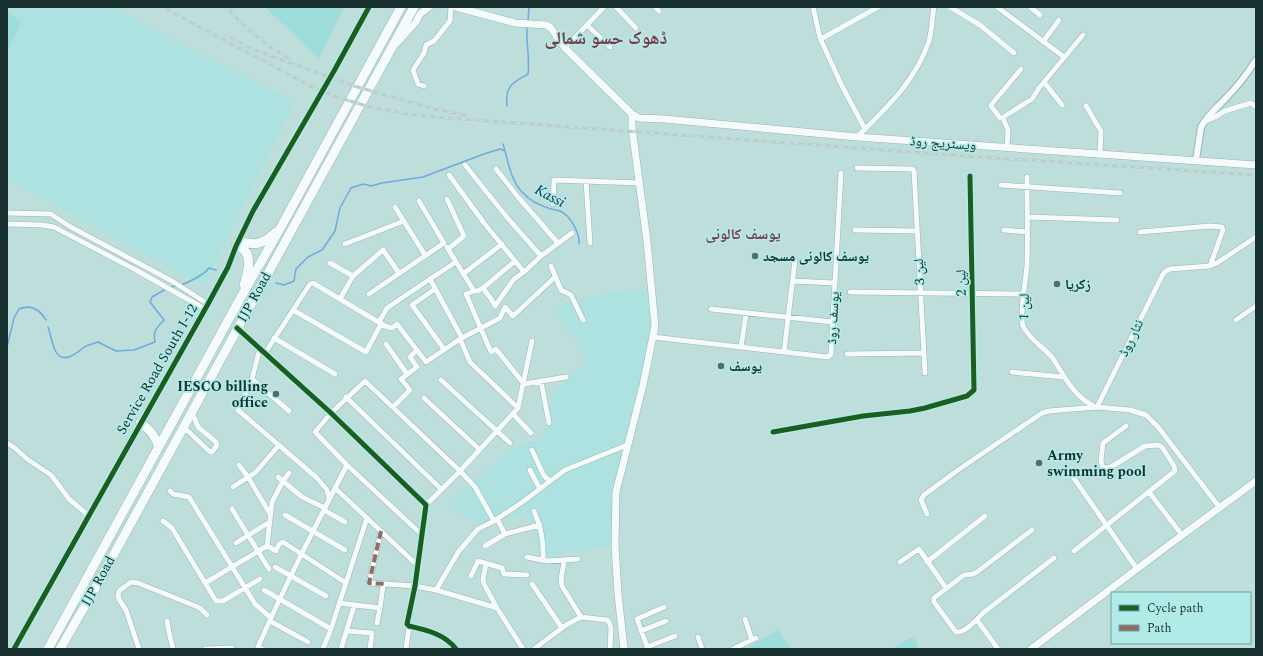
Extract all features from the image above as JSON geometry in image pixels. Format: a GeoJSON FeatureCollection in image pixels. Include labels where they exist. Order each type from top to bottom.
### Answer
{"type":"FeatureCollection","features":[{"type":"Feature","properties":{"kind":"highway","name":"IJP Road"},"geometry":{"type":"LineString","coordinates":[[48,649],[401,7]]}},
{"type":"Feature","properties":{"kind":"highway","name":"IJP Road"},"geometry":{"type":"LineString","coordinates":[[60,649],[97,585],[181,429],[414,7]]}},
{"type":"Feature","properties":{"kind":"highway"},"geometry":{"type":"LineString","coordinates":[[238,243],[259,244],[269,238],[281,227]]}},
{"type":"Feature","properties":{"kind":"highway"},"geometry":{"type":"LineString","coordinates":[[238,243],[240,247],[245,250],[249,258],[248,271],[241,297]]}},
{"type":"Feature","properties":{"kind":"highway"},"geometry":{"type":"LineString","coordinates":[[140,423],[150,429],[159,447]]}},
{"type":"Feature","properties":{"kind":"main road"},"geometry":{"type":"LineString","coordinates":[[391,49],[416,22],[420,14],[429,7]]}},
{"type":"Feature","properties":{"kind":"main road"},"geometry":{"type":"LineString","coordinates":[[456,7],[514,21],[550,26],[564,48],[632,114],[632,128],[640,183],[654,326],[643,385],[616,492],[615,546],[624,649]]}},
{"type":"Feature","properties":{"kind":"main road","name":"ویسٹریج روڈ"},"geometry":{"type":"LineString","coordinates":[[632,114],[639,118],[857,137],[1256,165]]}},
{"type":"Feature","properties":{"kind":"main road"},"geometry":{"type":"LineString","coordinates":[[1031,649],[1256,481]]}},
{"type":"Feature","properties":{"kind":"street","name":"Service Road South I-12"},"geometry":{"type":"LineString","coordinates":[[14,649],[206,307],[228,267],[254,210],[369,7]]}},
{"type":"Feature","properties":{"kind":"street"},"geometry":{"type":"LineString","coordinates":[[424,86],[418,84],[413,70],[424,53],[426,45],[434,41],[450,21],[451,7]]}},
{"type":"Feature","properties":{"kind":"street"},"geometry":{"type":"LineString","coordinates":[[564,48],[604,7]]}},
{"type":"Feature","properties":{"kind":"street"},"geometry":{"type":"LineString","coordinates":[[616,7],[636,28]]}},
{"type":"Feature","properties":{"kind":"street"},"geometry":{"type":"LineString","coordinates":[[813,7],[821,40],[842,86],[865,129]]}},
{"type":"Feature","properties":{"kind":"street"},"geometry":{"type":"LineString","coordinates":[[821,40],[878,7]]}},
{"type":"Feature","properties":{"kind":"street"},"geometry":{"type":"LineString","coordinates":[[857,137],[900,93],[910,80],[929,40],[934,7]]}},
{"type":"Feature","properties":{"kind":"street"},"geometry":{"type":"LineString","coordinates":[[950,7],[980,26],[1014,53]]}},
{"type":"Feature","properties":{"kind":"street"},"geometry":{"type":"LineString","coordinates":[[997,7],[1064,57]]}},
{"type":"Feature","properties":{"kind":"street"},"geometry":{"type":"LineString","coordinates":[[1030,7],[1040,15]]}},
{"type":"Feature","properties":{"kind":"street"},"geometry":{"type":"LineString","coordinates":[[1043,42],[1059,20]]}},
{"type":"Feature","properties":{"kind":"street"},"geometry":{"type":"LineString","coordinates":[[587,25],[610,47]]}},
{"type":"Feature","properties":{"kind":"street"},"geometry":{"type":"LineString","coordinates":[[1003,118],[1032,99],[1064,57],[1083,36]]}},
{"type":"Feature","properties":{"kind":"street"},"geometry":{"type":"LineString","coordinates":[[1196,160],[1203,122],[1212,111],[1225,100],[1256,60]]}},
{"type":"Feature","properties":{"kind":"street"},"geometry":{"type":"LineString","coordinates":[[1007,148],[1008,130],[1003,118],[1000,118],[991,105],[1021,69]]}},
{"type":"Feature","properties":{"kind":"street"},"geometry":{"type":"LineString","coordinates":[[1044,82],[1062,105]]}},
{"type":"Feature","properties":{"kind":"street"},"geometry":{"type":"LineString","coordinates":[[1203,122],[1233,108],[1251,103],[1256,107]]}},
{"type":"Feature","properties":{"kind":"street"},"geometry":{"type":"LineString","coordinates":[[1086,106],[1101,131],[1100,155]]}},
{"type":"Feature","properties":{"kind":"street"},"geometry":{"type":"LineString","coordinates":[[465,165],[505,215],[541,256]]}},
{"type":"Feature","properties":{"kind":"street","name":"لین 3"},"geometry":{"type":"LineString","coordinates":[[857,168],[912,169],[914,171],[925,373]]}},
{"type":"Feature","properties":{"kind":"street"},"geometry":{"type":"LineString","coordinates":[[496,169],[558,243]]}},
{"type":"Feature","properties":{"kind":"street","name":"یوسف روڈ"},"geometry":{"type":"LineString","coordinates":[[653,337],[828,357],[831,354],[841,173]]}},
{"type":"Feature","properties":{"kind":"street"},"geometry":{"type":"LineString","coordinates":[[449,175],[484,223],[524,272]]}},
{"type":"Feature","properties":{"kind":"street","name":"لین 2"},"geometry":{"type":"LineString","coordinates":[[773,432],[863,416],[918,410],[967,396],[974,390],[970,176]]}},
{"type":"Feature","properties":{"kind":"street","name":"لین 1"},"geometry":{"type":"LineString","coordinates":[[1027,177],[1027,268],[1022,324],[1030,338],[1051,356],[1063,376],[1081,398],[1096,407]]}},
{"type":"Feature","properties":{"kind":"street"},"geometry":{"type":"LineString","coordinates":[[553,204],[554,180],[640,183]]}},
{"type":"Feature","properties":{"kind":"street"},"geometry":{"type":"LineString","coordinates":[[586,181],[590,243]]}},
{"type":"Feature","properties":{"kind":"street"},"geometry":{"type":"LineString","coordinates":[[1000,186],[1120,193]]}},
{"type":"Feature","properties":{"kind":"street"},"geometry":{"type":"LineString","coordinates":[[447,200],[464,236],[448,249]]}},
{"type":"Feature","properties":{"kind":"street"},"geometry":{"type":"LineString","coordinates":[[419,201],[474,291]]}},
{"type":"Feature","properties":{"kind":"street"},"geometry":{"type":"LineString","coordinates":[[396,206],[425,255]]}},
{"type":"Feature","properties":{"kind":"street"},"geometry":{"type":"LineString","coordinates":[[7,213],[51,214],[76,230],[172,281],[206,307]]}},
{"type":"Feature","properties":{"kind":"street"},"geometry":{"type":"LineString","coordinates":[[1028,217],[1117,220]]}},
{"type":"Feature","properties":{"kind":"street"},"geometry":{"type":"LineString","coordinates":[[345,244],[404,221]]}},
{"type":"Feature","properties":{"kind":"street"},"geometry":{"type":"LineString","coordinates":[[7,224],[42,225],[54,227],[206,307]]}},
{"type":"Feature","properties":{"kind":"street"},"geometry":{"type":"LineString","coordinates":[[1140,232],[1210,226],[1222,227],[1223,230],[1210,266]]}},
{"type":"Feature","properties":{"kind":"street"},"geometry":{"type":"LineString","coordinates":[[855,230],[917,231]]}},
{"type":"Feature","properties":{"kind":"street"},"geometry":{"type":"LineString","coordinates":[[1004,230],[1028,232]]}},
{"type":"Feature","properties":{"kind":"street"},"geometry":{"type":"LineString","coordinates":[[483,288],[495,306],[514,280],[541,256],[572,233]]}},
{"type":"Feature","properties":{"kind":"street"},"geometry":{"type":"LineString","coordinates":[[1210,266],[1256,238]]}},
{"type":"Feature","properties":{"kind":"street"},"geometry":{"type":"LineString","coordinates":[[369,294],[444,243]]}},
{"type":"Feature","properties":{"kind":"street"},"geometry":{"type":"LineString","coordinates":[[463,274],[502,244]]}},
{"type":"Feature","properties":{"kind":"street"},"geometry":{"type":"LineString","coordinates":[[340,299],[353,276],[383,250],[399,273]]}},
{"type":"Feature","properties":{"kind":"street"},"geometry":{"type":"LineString","coordinates":[[515,260],[483,288],[466,294],[491,352],[496,349],[524,384]]}},
{"type":"Feature","properties":{"kind":"street"},"geometry":{"type":"LineString","coordinates":[[784,352],[795,260]]}},
{"type":"Feature","properties":{"kind":"street"},"geometry":{"type":"LineString","coordinates":[[293,310],[366,352],[387,308],[456,262]]}},
{"type":"Feature","properties":{"kind":"street"},"geometry":{"type":"LineString","coordinates":[[330,263],[353,276]]}},
{"type":"Feature","properties":{"kind":"street"},"geometry":{"type":"LineString","coordinates":[[551,266],[561,290],[571,295],[584,320]]}},
{"type":"Feature","properties":{"kind":"street","name":"نثار روڈ"},"geometry":{"type":"LineString","coordinates":[[1096,407],[1166,270],[1210,266]]}},
{"type":"Feature","properties":{"kind":"street"},"geometry":{"type":"LineString","coordinates":[[265,352],[310,284],[313,284],[340,299],[380,323],[392,328],[397,324],[426,362],[444,349],[500,318],[505,307],[513,316],[555,277]]}},
{"type":"Feature","properties":{"kind":"street"},"geometry":{"type":"LineString","coordinates":[[430,279],[461,339],[470,362],[518,408]]}},
{"type":"Feature","properties":{"kind":"street"},"geometry":{"type":"LineString","coordinates":[[793,281],[835,283]]}},
{"type":"Feature","properties":{"kind":"street"},"geometry":{"type":"LineString","coordinates":[[435,289],[412,305],[444,349]]}},
{"type":"Feature","properties":{"kind":"street"},"geometry":{"type":"LineString","coordinates":[[850,292],[1024,294]]}},
{"type":"Feature","properties":{"kind":"street"},"geometry":{"type":"LineString","coordinates":[[1236,320],[1256,306]]}},
{"type":"Feature","properties":{"kind":"street"},"geometry":{"type":"LineString","coordinates":[[710,309],[833,322]]}},
{"type":"Feature","properties":{"kind":"street"},"geometry":{"type":"LineString","coordinates":[[741,347],[746,314]]}},
{"type":"Feature","properties":{"kind":"street"},"geometry":{"type":"LineString","coordinates":[[237,328],[331,413],[426,506]]}},
{"type":"Feature","properties":{"kind":"street"},"geometry":{"type":"LineString","coordinates":[[274,338],[335,374]]}},
{"type":"Feature","properties":{"kind":"street"},"geometry":{"type":"LineString","coordinates":[[406,649],[409,626],[407,624],[415,586],[426,506],[518,408],[532,341]]}},
{"type":"Feature","properties":{"kind":"street"},"geometry":{"type":"LineString","coordinates":[[386,344],[407,374]]}},
{"type":"Feature","properties":{"kind":"street"},"geometry":{"type":"LineString","coordinates":[[260,348],[252,379],[238,410],[324,485],[329,499]]}},
{"type":"Feature","properties":{"kind":"street"},"geometry":{"type":"LineString","coordinates":[[393,407],[410,390],[401,379],[417,367],[410,357],[417,350]]}},
{"type":"Feature","properties":{"kind":"street"},"geometry":{"type":"LineString","coordinates":[[847,354],[924,354]]}},
{"type":"Feature","properties":{"kind":"street"},"geometry":{"type":"LineString","coordinates":[[1012,372],[1063,376]]}},
{"type":"Feature","properties":{"kind":"street"},"geometry":{"type":"LineString","coordinates":[[524,384],[566,377]]}},
{"type":"Feature","properties":{"kind":"street"},"geometry":{"type":"LineString","coordinates":[[252,379],[289,411]]}},
{"type":"Feature","properties":{"kind":"street"},"geometry":{"type":"LineString","coordinates":[[441,380],[510,443]]}},
{"type":"Feature","properties":{"kind":"street"},"geometry":{"type":"LineString","coordinates":[[421,534],[347,465],[315,432],[331,413],[365,381],[460,470],[475,487],[505,534]]}},
{"type":"Feature","properties":{"kind":"street"},"geometry":{"type":"LineString","coordinates":[[541,381],[549,423]]}},
{"type":"Feature","properties":{"kind":"street"},"geometry":{"type":"LineString","coordinates":[[346,398],[441,489]]}},
{"type":"Feature","properties":{"kind":"street"},"geometry":{"type":"LineString","coordinates":[[424,398],[479,449]]}},
{"type":"Feature","properties":{"kind":"street"},"geometry":{"type":"LineString","coordinates":[[927,514],[921,500],[924,495],[1042,413],[1049,411],[1096,407],[1130,410],[1146,415],[1158,427],[1220,508]]}},
{"type":"Feature","properties":{"kind":"street"},"geometry":{"type":"LineString","coordinates":[[181,429],[188,431],[210,452],[212,452],[217,445],[216,442],[198,427],[191,411]]}},
{"type":"Feature","properties":{"kind":"street"},"geometry":{"type":"LineString","coordinates":[[513,414],[532,432]]}},
{"type":"Feature","properties":{"kind":"street"},"geometry":{"type":"LineString","coordinates":[[1074,551],[1175,471],[1174,466],[1162,447],[1158,445],[1145,446],[1111,467],[1105,468],[1101,464],[1103,443],[1126,426]]}},
{"type":"Feature","properties":{"kind":"street"},"geometry":{"type":"LineString","coordinates":[[7,443],[51,475],[69,499],[88,515]]}},
{"type":"Feature","properties":{"kind":"street"},"geometry":{"type":"LineString","coordinates":[[436,590],[459,551],[469,538],[478,530],[496,520],[565,470],[627,444]]}},
{"type":"Feature","properties":{"kind":"street"},"geometry":{"type":"LineString","coordinates":[[233,487],[258,470],[279,445]]}},
{"type":"Feature","properties":{"kind":"street"},"geometry":{"type":"LineString","coordinates":[[532,450],[544,476],[550,481]]}},
{"type":"Feature","properties":{"kind":"street"},"geometry":{"type":"LineString","coordinates":[[239,465],[270,514]]}},
{"type":"Feature","properties":{"kind":"street"},"geometry":{"type":"LineString","coordinates":[[259,648],[291,576],[347,465]]}},
{"type":"Feature","properties":{"kind":"street"},"geometry":{"type":"LineString","coordinates":[[530,470],[540,489]]}},
{"type":"Feature","properties":{"kind":"street"},"geometry":{"type":"LineString","coordinates":[[267,546],[268,523],[272,502],[280,479],[289,473]]}},
{"type":"Feature","properties":{"kind":"street"},"geometry":{"type":"LineString","coordinates":[[1073,477],[1137,569]]}},
{"type":"Feature","properties":{"kind":"street"},"geometry":{"type":"LineString","coordinates":[[280,479],[302,497],[345,522]]}},
{"type":"Feature","properties":{"kind":"street"},"geometry":{"type":"LineString","coordinates":[[335,488],[418,565]]}},
{"type":"Feature","properties":{"kind":"street"},"geometry":{"type":"LineString","coordinates":[[170,490],[173,494],[189,497],[255,604],[271,619],[308,642]]}},
{"type":"Feature","properties":{"kind":"street"},"geometry":{"type":"LineString","coordinates":[[1149,492],[1182,535]]}},
{"type":"Feature","properties":{"kind":"street"},"geometry":{"type":"LineString","coordinates":[[232,509],[258,552],[272,568],[291,576],[326,596]]}},
{"type":"Feature","properties":{"kind":"street"},"geometry":{"type":"LineString","coordinates":[[534,511],[540,526],[543,560]]}},
{"type":"Feature","properties":{"kind":"street"},"geometry":{"type":"LineString","coordinates":[[285,515],[345,550]]}},
{"type":"Feature","properties":{"kind":"street"},"geometry":{"type":"LineString","coordinates":[[927,562],[985,516]]}},
{"type":"Feature","properties":{"kind":"street"},"geometry":{"type":"LineString","coordinates":[[324,649],[368,518]]}},
{"type":"Feature","properties":{"kind":"street"},"geometry":{"type":"LineString","coordinates":[[163,521],[172,528],[216,601],[220,602],[260,580]]}},
{"type":"Feature","properties":{"kind":"street"},"geometry":{"type":"LineString","coordinates":[[236,543],[268,523]]}},
{"type":"Feature","properties":{"kind":"street"},"geometry":{"type":"LineString","coordinates":[[485,546],[505,534],[540,526]]}},
{"type":"Feature","properties":{"kind":"street"},"geometry":{"type":"LineString","coordinates":[[1032,530],[977,572],[973,574],[964,574],[938,594],[934,600],[956,632],[959,633],[962,631],[1054,558]]}},
{"type":"Feature","properties":{"kind":"street"},"geometry":{"type":"LineString","coordinates":[[382,531],[369,583],[415,586],[436,590],[497,608]]}},
{"type":"Feature","properties":{"kind":"street"},"geometry":{"type":"LineString","coordinates":[[267,546],[276,551],[279,544],[283,542],[346,583]]}},
{"type":"Feature","properties":{"kind":"street"},"geometry":{"type":"LineString","coordinates":[[205,583],[267,546]]}},
{"type":"Feature","properties":{"kind":"street"},"geometry":{"type":"LineString","coordinates":[[900,562],[917,549],[920,551],[946,588]]}},
{"type":"Feature","properties":{"kind":"street"},"geometry":{"type":"LineString","coordinates":[[527,557],[543,560],[578,559]]}},
{"type":"Feature","properties":{"kind":"street"},"geometry":{"type":"LineString","coordinates":[[564,560],[564,571],[560,581],[581,617]]}},
{"type":"Feature","properties":{"kind":"street"},"geometry":{"type":"LineString","coordinates":[[471,576],[477,562],[502,568],[504,574],[527,575]]}},
{"type":"Feature","properties":{"kind":"street"},"geometry":{"type":"LineString","coordinates":[[486,564],[484,584],[497,608],[523,649]]}},
{"type":"Feature","properties":{"kind":"street"},"geometry":{"type":"LineString","coordinates":[[139,649],[126,610],[118,596],[119,591],[131,582],[138,583],[193,604],[207,615]]}},
{"type":"Feature","properties":{"kind":"street"},"geometry":{"type":"LineString","coordinates":[[377,623],[382,589],[386,584]]}},
{"type":"Feature","properties":{"kind":"street"},"geometry":{"type":"LineString","coordinates":[[532,584],[562,628]]}},
{"type":"Feature","properties":{"kind":"street"},"geometry":{"type":"LineString","coordinates":[[264,590],[331,629]]}},
{"type":"Feature","properties":{"kind":"street"},"geometry":{"type":"LineString","coordinates":[[339,603],[380,608]]}},
{"type":"Feature","properties":{"kind":"street"},"geometry":{"type":"LineString","coordinates":[[341,649],[354,606]]}},
{"type":"Feature","properties":{"kind":"street"},"geometry":{"type":"LineString","coordinates":[[664,607],[637,619],[641,631],[648,648],[675,636]]}},
{"type":"Feature","properties":{"kind":"street"},"geometry":{"type":"LineString","coordinates":[[534,649],[562,628],[581,617],[606,620],[609,622],[611,628],[610,649]]}},
{"type":"Feature","properties":{"kind":"street"},"geometry":{"type":"LineString","coordinates":[[733,649],[754,639],[745,619]]}},
{"type":"Feature","properties":{"kind":"street"},"geometry":{"type":"LineString","coordinates":[[976,620],[998,649]]}},
{"type":"Feature","properties":{"kind":"street"},"geometry":{"type":"LineString","coordinates":[[167,621],[173,649]]}},
{"type":"Feature","properties":{"kind":"street"},"geometry":{"type":"LineString","coordinates":[[641,631],[666,621]]}},
{"type":"Feature","properties":{"kind":"street"},"geometry":{"type":"LineString","coordinates":[[409,626],[432,632],[452,644],[456,649]]}},
{"type":"Feature","properties":{"kind":"street"},"geometry":{"type":"LineString","coordinates":[[347,631],[372,633],[370,649]]}},
{"type":"Feature","properties":{"kind":"street"},"geometry":{"type":"LineString","coordinates":[[698,637],[702,649]]}},
{"type":"Feature","properties":{"kind":"street"},"geometry":{"type":"LineString","coordinates":[[543,643],[548,649]]}},
{"type":"Feature","properties":{"kind":"street"},"geometry":{"type":"LineString","coordinates":[[205,649],[232,648]]}},
{"type":"Feature","properties":{"kind":"shaded area"},"geometry":{"type":"Polygon","coordinates":[[[7,7],[112,7],[295,102],[204,287],[7,179],[7,7]]]}},
{"type":"Feature","properties":{"kind":"shaded area"},"geometry":{"type":"Polygon","coordinates":[[[265,7],[344,7],[319,59],[265,7]]]}},
{"type":"Feature","properties":{"kind":"shaded area"},"geometry":{"type":"Polygon","coordinates":[[[7,13],[22,21],[8,50],[7,49],[7,13]]]}},
{"type":"Feature","properties":{"kind":"shaded area"},"geometry":{"type":"Polygon","coordinates":[[[651,290],[655,326],[615,492],[615,546],[540,557],[528,514],[480,523],[447,507],[509,450],[543,437],[552,393],[588,361],[552,307],[616,291],[651,290]]]}},
{"type":"Feature","properties":{"kind":"shaded area"},"geometry":{"type":"Polygon","coordinates":[[[778,630],[791,649],[745,649],[778,630]]]}},
{"type":"Feature","properties":{"kind":"shaded area"},"geometry":{"type":"Polygon","coordinates":[[[914,636],[919,649],[891,649],[914,636]]]}},
{"type":"Feature","properties":{"kind":"waterway","name":"Kassi"},"geometry":{"type":"LineString","coordinates":[[528,21],[529,7]]}},
{"type":"Feature","properties":{"kind":"waterway","name":"Kassi"},"geometry":{"type":"LineString","coordinates":[[507,106],[507,94],[509,89],[514,83],[528,74],[529,63],[527,27]]}},
{"type":"Feature","properties":{"kind":"waterway","name":"Kassi"},"geometry":{"type":"LineString","coordinates":[[503,144],[512,175],[518,187],[528,198],[535,202],[547,208],[564,213],[574,225],[578,235],[579,244]]}},
{"type":"Feature","properties":{"kind":"waterway"},"geometry":{"type":"LineString","coordinates":[[276,283],[284,285],[294,281],[296,269],[308,257],[322,250],[335,231],[340,208],[351,188],[363,184],[371,186],[423,177],[484,154],[500,149],[505,151]]}},
{"type":"Feature","properties":{"kind":"waterway"},"geometry":{"type":"LineString","coordinates":[[181,285],[200,276],[209,268],[216,270]]}},
{"type":"Feature","properties":{"kind":"waterway"},"geometry":{"type":"LineString","coordinates":[[171,287],[177,286]]}},
{"type":"Feature","properties":{"kind":"waterway"},"geometry":{"type":"LineString","coordinates":[[48,327],[56,352],[62,357],[70,357],[88,345],[98,342],[116,351],[134,350],[155,342],[154,335],[156,330],[164,320],[150,302],[152,297],[166,289]]}},
{"type":"Feature","properties":{"kind":"waterway"},"geometry":{"type":"LineString","coordinates":[[7,347],[14,318],[19,309],[27,307],[35,309],[41,313],[46,320]]}},
{"type":"Feature","properties":{"kind":"railway"},"geometry":{"type":"LineString","coordinates":[[162,7],[314,88],[370,107],[408,114],[965,156],[1256,175]]}},
{"type":"Feature","properties":{"kind":"railway"},"geometry":{"type":"LineString","coordinates":[[226,7],[256,36],[290,59]]}},
{"type":"Feature","properties":{"kind":"railway"},"geometry":{"type":"LineString","coordinates":[[227,35],[248,47],[354,86],[438,110],[465,115]]}},
{"type":"Feature","properties":{"kind":"marked path"},"geometry":{"type":"LineString","coordinates":[[381,531],[369,583],[386,584]]}},
{"type":"Feature","properties":{"kind":"cycle path"},"geometry":{"type":"LineString","coordinates":[[14,649],[208,304],[228,267],[236,246],[253,211],[334,71],[369,7]]}},
{"type":"Feature","properties":{"kind":"cycle path"},"geometry":{"type":"LineString","coordinates":[[773,432],[863,416],[925,408],[967,396],[974,390],[970,176]]}},
{"type":"Feature","properties":{"kind":"cycle path"},"geometry":{"type":"LineString","coordinates":[[237,328],[331,413],[426,505],[415,586],[407,624],[409,626],[441,636],[456,649]]}},
{"type":"Feature","properties":{"kind":"place","name":"یوسف کالونی مسجد"},"geometry":{"type":"Point","coordinates":[755,256]}},
{"type":"Feature","properties":{"kind":"place","name":"زکریا"},"geometry":{"type":"Point","coordinates":[1057,284]}},
{"type":"Feature","properties":{"kind":"place","name":"یوسف"},"geometry":{"type":"Point","coordinates":[721,366]}},
{"type":"Feature","properties":{"kind":"place","name":"IESCO billing office"},"geometry":{"type":"Point","coordinates":[276,394]}},
{"type":"Feature","properties":{"kind":"place","name":"Army swimming pool"},"geometry":{"type":"Point","coordinates":[1039,463]}},
{"type":"Feature","properties":{"kind":"district","name":"ڈھوک حسو شمالی"},"geometry":{"type":"Point","coordinates":[606,38]}},
{"type":"Feature","properties":{"kind":"district","name":"یوسف کالونی"},"geometry":{"type":"Point","coordinates":[743,234]}}]}
